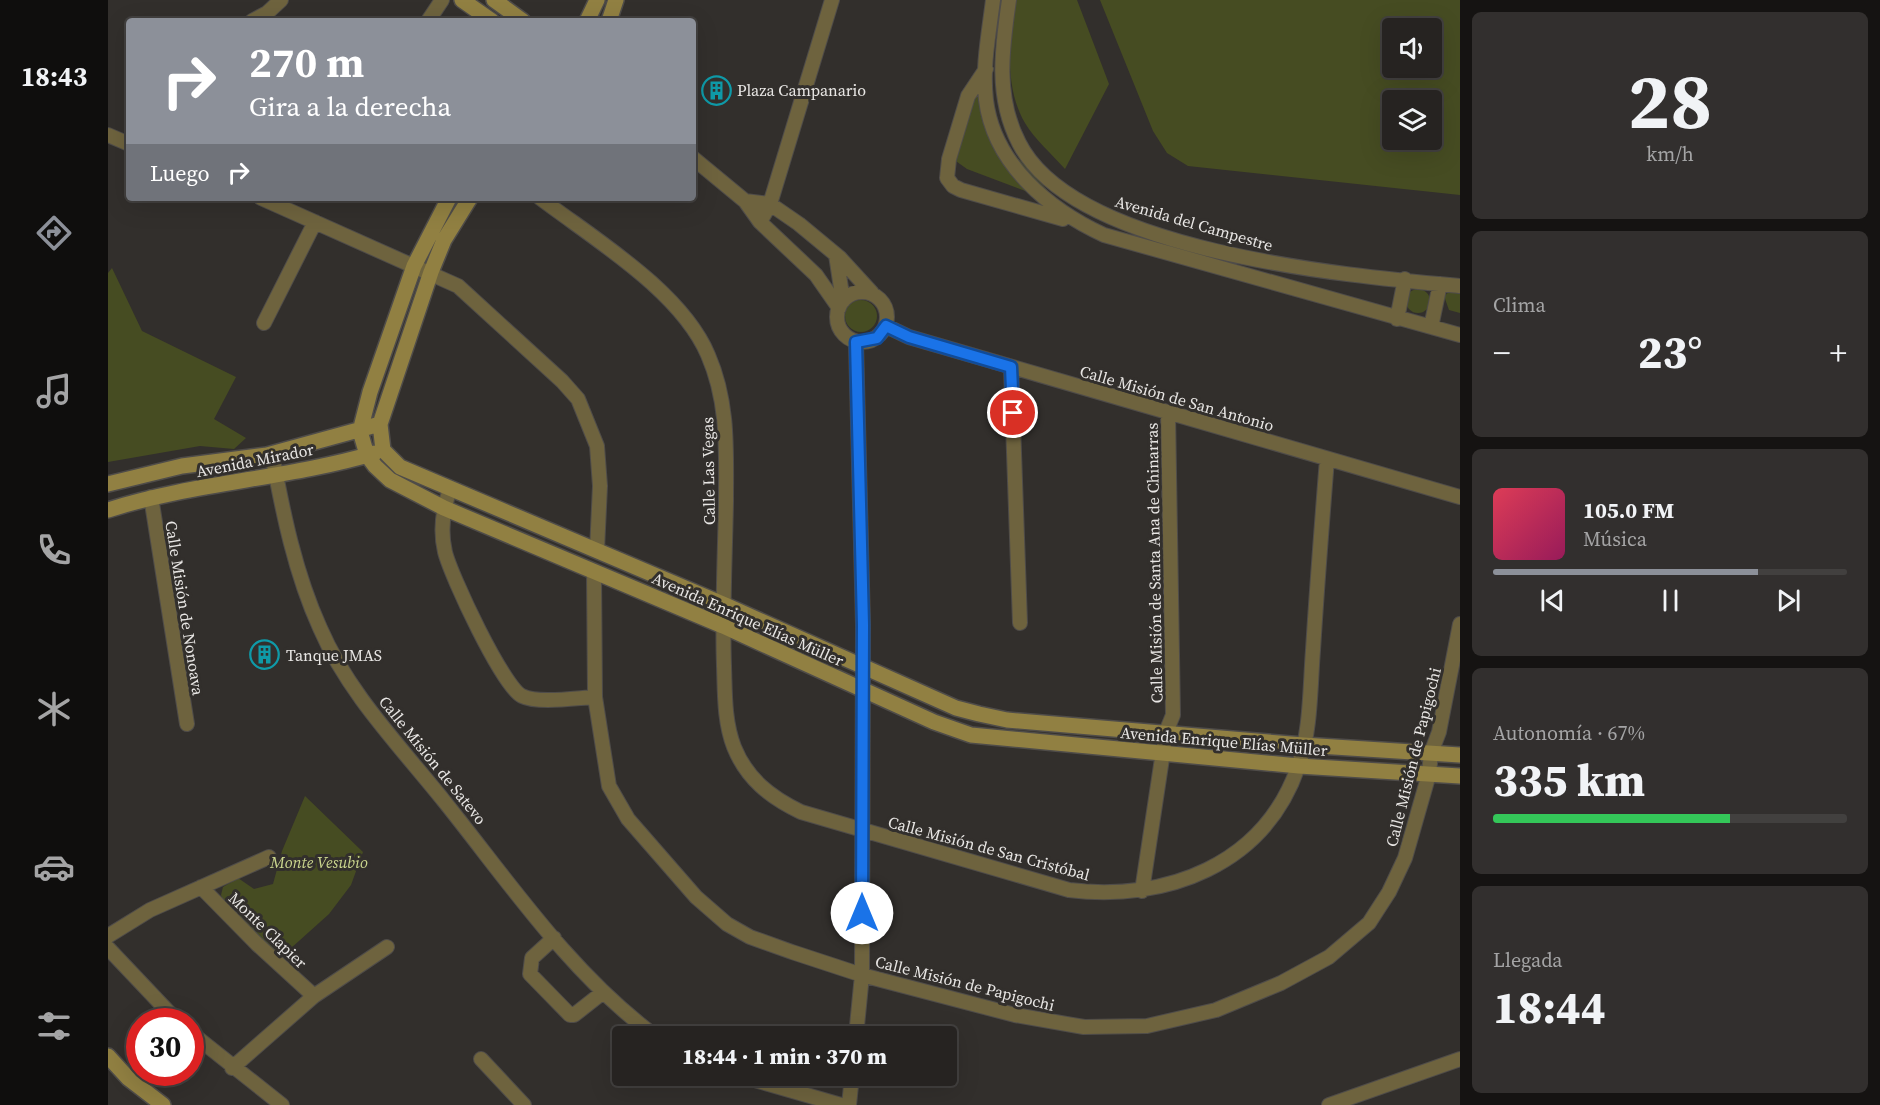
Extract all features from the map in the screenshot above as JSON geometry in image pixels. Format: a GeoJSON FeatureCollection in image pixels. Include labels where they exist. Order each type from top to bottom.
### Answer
{"type":"FeatureCollection","features":[{"type":"Feature","properties":{"kind":"main road"},"geometry":{"type":"LineString","coordinates":[[462,0],[488,18]]}},
{"type":"Feature","properties":{"kind":"main road"},"geometry":{"type":"LineString","coordinates":[[495,0],[519,18]]}},
{"type":"Feature","properties":{"kind":"main road"},"geometry":{"type":"LineString","coordinates":[[611,18],[616,0]]}},
{"type":"Feature","properties":{"kind":"main road"},"geometry":{"type":"LineString","coordinates":[[367,455],[360,430],[370,392],[414,266],[447,201]]}},
{"type":"Feature","properties":{"kind":"main road"},"geometry":{"type":"LineString","coordinates":[[383,450],[380,424],[431,272],[444,240],[468,201]]}},
{"type":"Feature","properties":{"kind":"main road","name":"Avenida Mirador"},"geometry":{"type":"LineString","coordinates":[[108,484],[182,466],[273,454],[380,424]]}},
{"type":"Feature","properties":{"kind":"main road","name":"Avenida Enrique Elías Müller"},"geometry":{"type":"LineString","coordinates":[[383,450],[400,467],[725,605],[956,708],[1007,720],[1303,745],[1460,755]]}},
{"type":"Feature","properties":{"kind":"main road","name":"Avenida Mirador"},"geometry":{"type":"LineString","coordinates":[[108,510],[151,497],[276,476],[383,450]]}},
{"type":"Feature","properties":{"kind":"main road","name":"Avenida Enrique Elías Müller"},"geometry":{"type":"LineString","coordinates":[[367,455],[390,480],[444,508],[723,626],[934,722],[971,735],[1299,766],[1460,776]]}},
{"type":"Feature","properties":{"kind":"main road"},"geometry":{"type":"LineString","coordinates":[[108,1056],[128,1078],[163,1105]]}},
{"type":"Feature","properties":{"kind":"street"},"geometry":{"type":"LineString","coordinates":[[258,18],[267,13],[280,0]]}},
{"type":"Feature","properties":{"kind":"street"},"geometry":{"type":"LineString","coordinates":[[430,18],[442,0]]}},
{"type":"Feature","properties":{"kind":"street"},"geometry":{"type":"LineString","coordinates":[[760,222],[770,204],[832,0]]}},
{"type":"Feature","properties":{"kind":"street"},"geometry":{"type":"LineString","coordinates":[[993,0],[986,69],[986,101],[992,126],[1004,152],[1021,176],[1043,198],[1077,223]]}},
{"type":"Feature","properties":{"kind":"street","name":"Avenida del Campestre"},"geometry":{"type":"LineString","coordinates":[[1009,0],[1003,40],[1003,94],[1009,121],[1020,145],[1049,179],[1088,208],[1109,217],[1201,246],[1265,262],[1460,286]]}},
{"type":"Feature","properties":{"kind":"street"},"geometry":{"type":"LineString","coordinates":[[988,38],[1003,40]]}},
{"type":"Feature","properties":{"kind":"street"},"geometry":{"type":"LineString","coordinates":[[986,69],[968,96],[949,159],[947,178],[950,183],[961,190],[1077,223],[1104,235],[1460,335]]}},
{"type":"Feature","properties":{"kind":"street"},"geometry":{"type":"LineString","coordinates":[[108,135],[126,143]]}},
{"type":"Feature","properties":{"kind":"street"},"geometry":{"type":"LineString","coordinates":[[696,160],[746,201],[760,222],[808,266],[841,304]]}},
{"type":"Feature","properties":{"kind":"street"},"geometry":{"type":"LineString","coordinates":[[270,201],[458,286],[562,381],[578,399],[597,446],[600,486],[597,550]]}},
{"type":"Feature","properties":{"kind":"street","name":"Calle Las Vegas"},"geometry":{"type":"LineString","coordinates":[[544,201],[673,303],[692,327],[707,353],[719,384],[726,423],[725,605]]}},
{"type":"Feature","properties":{"kind":"street"},"geometry":{"type":"LineString","coordinates":[[746,201],[770,204],[831,251],[872,293],[879,297],[887,311],[886,326],[877,338],[856,342],[842,332],[838,325],[841,304],[831,251]]}},
{"type":"Feature","properties":{"kind":"street"},"geometry":{"type":"LineString","coordinates":[[1104,235],[1109,217]]}},
{"type":"Feature","properties":{"kind":"street"},"geometry":{"type":"LineString","coordinates":[[264,323],[315,222]]}},
{"type":"Feature","properties":{"kind":"street"},"geometry":{"type":"LineString","coordinates":[[808,266],[831,251]]}},
{"type":"Feature","properties":{"kind":"street"},"geometry":{"type":"LineString","coordinates":[[1397,319],[1405,279]]}},
{"type":"Feature","properties":{"kind":"street"},"geometry":{"type":"LineString","coordinates":[[1431,327],[1440,284]]}},
{"type":"Feature","properties":{"kind":"street"},"geometry":{"type":"LineString","coordinates":[[841,304],[856,292],[872,293]]}},
{"type":"Feature","properties":{"kind":"street","name":"Calle Misión de San Antonio"},"geometry":{"type":"LineString","coordinates":[[886,326],[909,337],[1460,497]]}},
{"type":"Feature","properties":{"kind":"street"},"geometry":{"type":"LineString","coordinates":[[856,342],[863,690],[862,975],[857,1026]]}},
{"type":"Feature","properties":{"kind":"street"},"geometry":{"type":"LineString","coordinates":[[1011,367],[1020,624]]}},
{"type":"Feature","properties":{"kind":"street","name":"Calle Misión de Santa Ana de Chinarras"},"geometry":{"type":"LineString","coordinates":[[1142,891],[1166,732],[1173,715],[1168,412]]}},
{"type":"Feature","properties":{"kind":"street","name":"Calle Misión de Satevo"},"geometry":{"type":"LineString","coordinates":[[273,454],[298,572],[321,630],[339,665],[356,691],[554,938],[602,993],[643,1026]]}},
{"type":"Feature","properties":{"kind":"street","name":"Calle Misión de San Cristóbal"},"geometry":{"type":"LineString","coordinates":[[725,605],[723,626],[726,717],[734,747],[758,786],[778,801],[801,812],[1069,890],[1104,894],[1142,891],[1179,882],[1227,859],[1251,842],[1274,818],[1299,766],[1308,718],[1327,459]]}},
{"type":"Feature","properties":{"kind":"street"},"geometry":{"type":"LineString","coordinates":[[450,489],[444,508],[445,551],[457,584],[512,687],[520,696],[531,699],[595,697]]}},
{"type":"Feature","properties":{"kind":"street","name":"Calle Misión de Nonoava"},"geometry":{"type":"LineString","coordinates":[[151,497],[188,724]]}},
{"type":"Feature","properties":{"kind":"street","name":"Calle Misión de Papigochi"},"geometry":{"type":"LineString","coordinates":[[594,573],[595,697],[604,767],[616,801],[696,897],[727,924],[750,937],[862,975],[1016,1015],[1084,1027],[1147,1026],[1216,1010],[1281,983],[1329,957],[1369,923],[1389,892],[1405,858],[1429,774],[1431,753],[1439,732],[1460,624]]}},
{"type":"Feature","properties":{"kind":"street"},"geometry":{"type":"LineString","coordinates":[[164,1008],[109,952],[113,933],[150,910],[269,857]]}},
{"type":"Feature","properties":{"kind":"street","name":"Monte Clapier"},"geometry":{"type":"LineString","coordinates":[[201,886],[257,944],[314,996]]}},
{"type":"Feature","properties":{"kind":"street"},"geometry":{"type":"LineString","coordinates":[[554,938],[532,958],[530,974],[570,1015],[574,1015],[602,993]]}},
{"type":"Feature","properties":{"kind":"street"},"geometry":{"type":"LineString","coordinates":[[232,1068],[314,996],[387,947]]}},
{"type":"Feature","properties":{"kind":"street"},"geometry":{"type":"LineString","coordinates":[[204,1044],[282,1105]]}},
{"type":"Feature","properties":{"kind":"street"},"geometry":{"type":"LineString","coordinates":[[481,1059],[524,1105]]}},
{"type":"Feature","properties":{"kind":"street"},"geometry":{"type":"LineString","coordinates":[[1329,1105],[1460,1059]]}},
{"type":"Feature","properties":{"kind":"street"},"geometry":{"type":"LineString","coordinates":[[775,1086],[841,1105]]}},
{"type":"Feature","properties":{"kind":"street"},"geometry":{"type":"LineString","coordinates":[[849,1105],[851,1086]]}},
{"type":"Feature","properties":{"kind":"green space"},"geometry":{"type":"Polygon","coordinates":[[[1015,0],[1077,0],[1109,84],[1065,169],[1029,129],[1018,109],[1010,63],[1015,0]]]}},
{"type":"Feature","properties":{"kind":"green space"},"geometry":{"type":"Polygon","coordinates":[[[1100,0],[1460,0],[1460,195],[1188,166],[1167,153],[1153,131],[1100,0]]]}},
{"type":"Feature","properties":{"kind":"green space"},"geometry":{"type":"Polygon","coordinates":[[[983,56],[1000,133],[1013,153],[1060,204],[967,169],[953,159],[965,99],[983,56]]]}},
{"type":"Feature","properties":{"kind":"green space"},"geometry":{"type":"Polygon","coordinates":[[[112,268],[142,331],[236,377],[214,419],[246,438],[234,449],[200,446],[108,462],[108,273],[112,268]]]}},
{"type":"Feature","properties":{"kind":"green space"},"geometry":{"type":"Polygon","coordinates":[[[1455,287],[1460,288],[1460,313],[1449,310],[1444,296],[1455,287]]]}},
{"type":"Feature","properties":{"kind":"green space"},"geometry":{"type":"Polygon","coordinates":[[[1418,289],[1426,293],[1430,301],[1426,309],[1418,313],[1410,309],[1406,301],[1410,293],[1418,289]]]}},
{"type":"Feature","properties":{"kind":"green space"},"geometry":{"type":"Polygon","coordinates":[[[861,300],[872,305],[877,316],[872,327],[861,332],[850,327],[845,316],[850,305],[861,300]]]}},
{"type":"Feature","properties":{"kind":"green space","name":"Monte Vesubio"},"geometry":{"type":"Polygon","coordinates":[[[305,796],[363,852],[351,885],[329,914],[280,958],[224,904],[221,895],[223,887],[238,878],[254,889],[273,884],[282,851],[305,796]]]}},
{"type":"Feature","properties":{"kind":"place","name":"Plaza Campanario"},"geometry":{"type":"Point","coordinates":[716,90]}},
{"type":"Feature","properties":{"kind":"place","name":"Tanque JMAS"},"geometry":{"type":"Point","coordinates":[265,655]}},
{"type":"Feature","properties":{"kind":"route"},"geometry":{"type":"LineString","coordinates":[[862,913],[863,625],[856,342],[877,338],[886,326],[909,337],[1011,367],[1013,413]]}}]}
